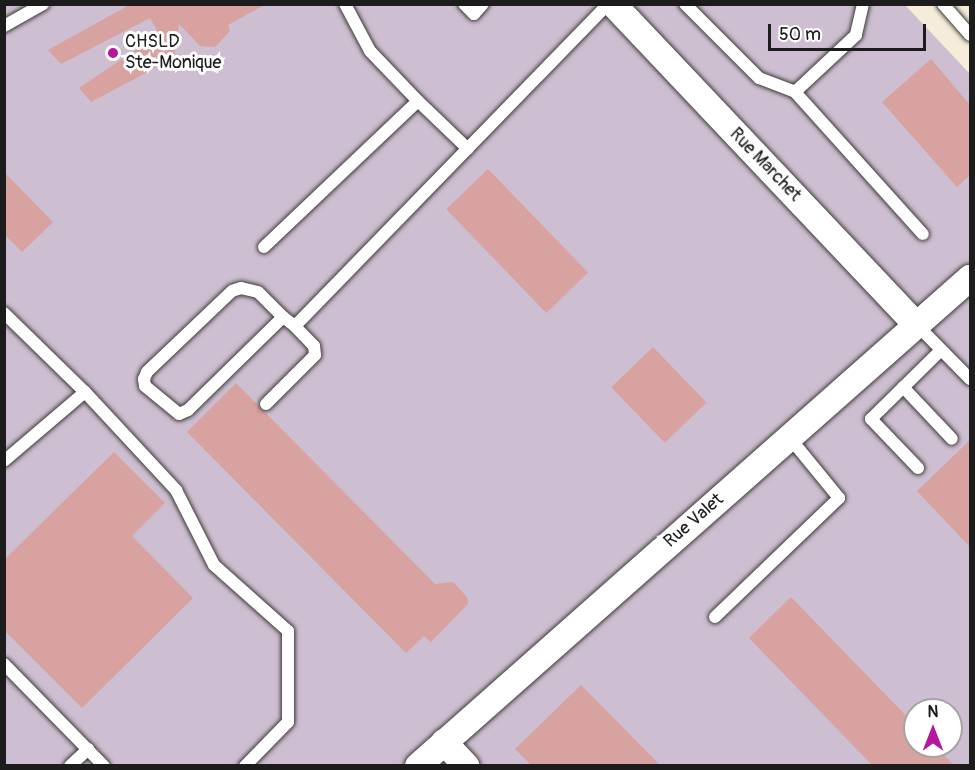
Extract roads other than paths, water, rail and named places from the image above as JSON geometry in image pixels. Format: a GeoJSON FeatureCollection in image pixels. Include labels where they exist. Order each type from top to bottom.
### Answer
{"type":"FeatureCollection","features":[{"type":"Feature","properties":{"kind":"street","name":"Rue Marchet"},"geometry":{"type":"LineString","coordinates":[[613,4],[917,325]]}},
{"type":"Feature","properties":{"kind":"street","name":"Rue Valet"},"geometry":{"type":"LineString","coordinates":[[418,765],[970,278]]}},
{"type":"Feature","properties":{"kind":"street"},"geometry":{"type":"LineString","coordinates":[[444,742],[466,765]]}},
{"type":"Feature","properties":{"kind":"lane"},"geometry":{"type":"LineString","coordinates":[[4,26],[43,4]]}},
{"type":"Feature","properties":{"kind":"lane"},"geometry":{"type":"LineString","coordinates":[[345,4],[370,51],[468,149]]}},
{"type":"Feature","properties":{"kind":"lane"},"geometry":{"type":"LineString","coordinates":[[464,4],[474,14],[483,4]]}},
{"type":"Feature","properties":{"kind":"lane"},"geometry":{"type":"LineString","coordinates":[[294,326],[608,4]]}},
{"type":"Feature","properties":{"kind":"lane"},"geometry":{"type":"LineString","coordinates":[[685,4],[759,78],[795,92],[923,234]]}},
{"type":"Feature","properties":{"kind":"lane"},"geometry":{"type":"LineString","coordinates":[[795,92],[856,35],[863,4]]}},
{"type":"Feature","properties":{"kind":"lane"},"geometry":{"type":"LineString","coordinates":[[943,4],[970,35]]}},
{"type":"Feature","properties":{"kind":"lane"},"geometry":{"type":"LineString","coordinates":[[264,247],[418,101]]}},
{"type":"Feature","properties":{"kind":"lane"},"geometry":{"type":"LineString","coordinates":[[266,404],[315,355],[314,346],[258,292],[241,288],[232,291],[147,372],[144,379],[145,386],[174,413],[179,414],[188,410],[283,317]]}},
{"type":"Feature","properties":{"kind":"lane"},"geometry":{"type":"LineString","coordinates":[[4,313],[85,392],[176,490],[214,565],[288,631],[288,722],[245,765]]}},
{"type":"Feature","properties":{"kind":"lane"},"geometry":{"type":"LineString","coordinates":[[917,325],[970,379]]}},
{"type":"Feature","properties":{"kind":"lane"},"geometry":{"type":"LineString","coordinates":[[918,468],[871,419],[941,350]]}},
{"type":"Feature","properties":{"kind":"lane"},"geometry":{"type":"LineString","coordinates":[[903,387],[952,439]]}},
{"type":"Feature","properties":{"kind":"lane"},"geometry":{"type":"LineString","coordinates":[[4,461],[85,392]]}},
{"type":"Feature","properties":{"kind":"lane"},"geometry":{"type":"LineString","coordinates":[[715,617],[839,498],[789,437]]}},
{"type":"Feature","properties":{"kind":"lane"},"geometry":{"type":"LineString","coordinates":[[4,663],[104,765]]}},
{"type":"Feature","properties":{"kind":"lane"},"geometry":{"type":"LineString","coordinates":[[70,765],[88,749]]}},
{"type":"Feature","properties":{"kind":"place","name":"CHSLD Ste-Monique"},"geometry":{"type":"Point","coordinates":[113,53]}}]}
